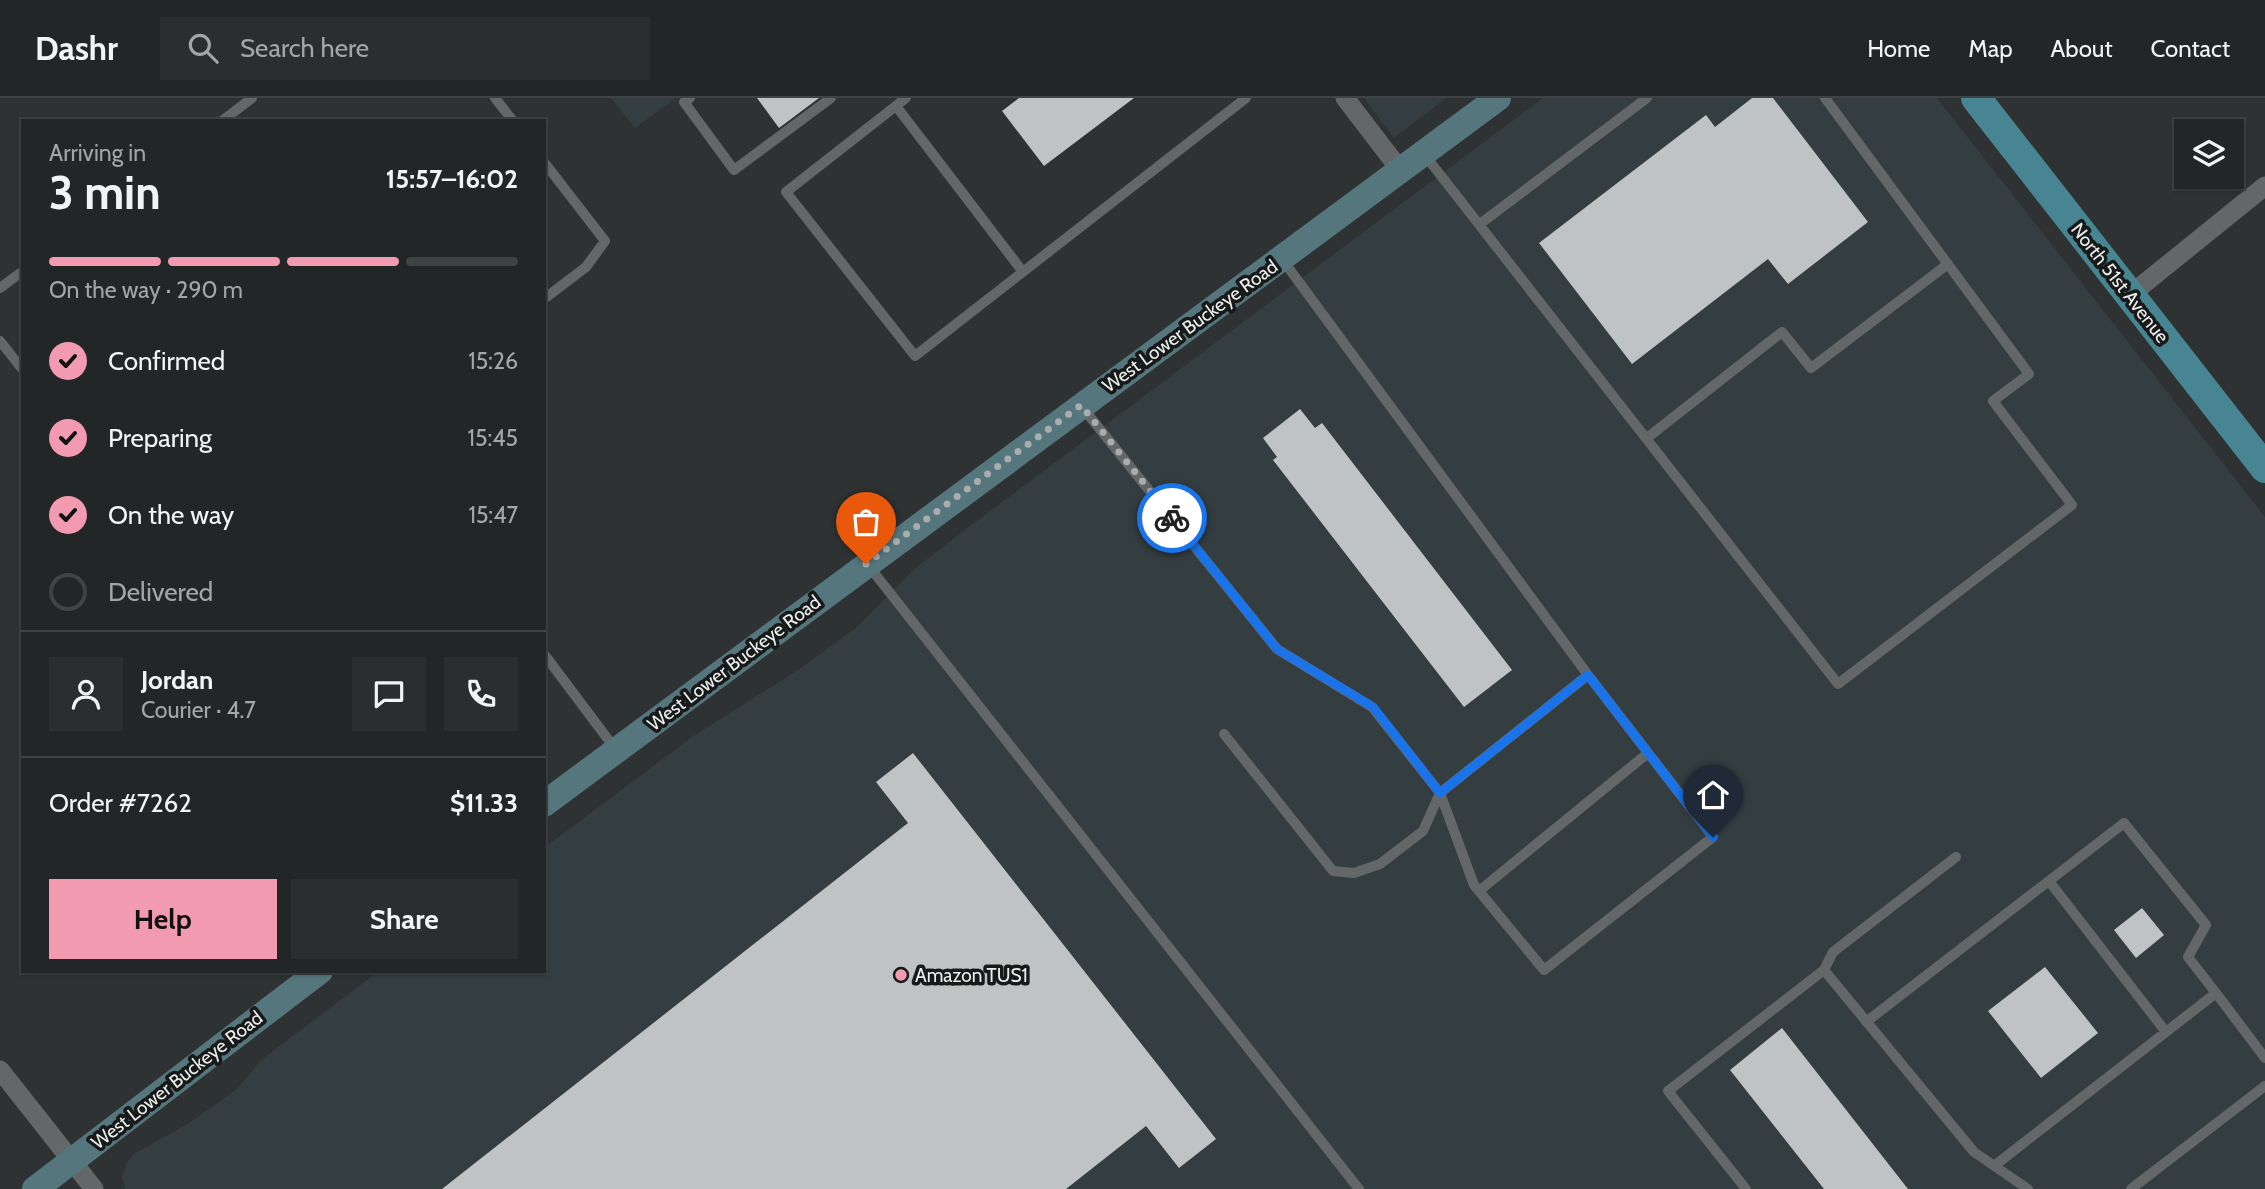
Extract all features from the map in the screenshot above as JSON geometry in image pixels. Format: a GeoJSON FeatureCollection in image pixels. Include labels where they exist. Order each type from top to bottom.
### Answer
{"type":"FeatureCollection","features":[{"type":"Feature","properties":{"kind":"main road","name":"West Lower Buckeye Road"},"geometry":{"type":"LineString","coordinates":[[546,803],[1498,98]]}},
{"type":"Feature","properties":{"kind":"main road","name":"North 51st Avenue"},"geometry":{"type":"LineString","coordinates":[[1976,98],[2265,468]]}},
{"type":"Feature","properties":{"kind":"main road","name":"West Lower Buckeye Road"},"geometry":{"type":"LineString","coordinates":[[35,1189],[317,973]]}},
{"type":"Feature","properties":{"kind":"street"},"geometry":{"type":"LineString","coordinates":[[1345,98],[1401,171]]}},
{"type":"Feature","properties":{"kind":"street"},"geometry":{"type":"LineString","coordinates":[[2130,295],[2265,186]]}},
{"type":"Feature","properties":{"kind":"street"},"geometry":{"type":"LineString","coordinates":[[0,1070],[94,1189]]}},
{"type":"Feature","properties":{"kind":"lane"},"geometry":{"type":"LineString","coordinates":[[225,119],[252,98]]}},
{"type":"Feature","properties":{"kind":"lane"},"geometry":{"type":"LineString","coordinates":[[495,98],[511,119]]}},
{"type":"Feature","properties":{"kind":"lane"},"geometry":{"type":"LineString","coordinates":[[690,98],[684,102],[734,170],[831,98]]}},
{"type":"Feature","properties":{"kind":"lane"},"geometry":{"type":"LineString","coordinates":[[906,98],[786,192],[915,356],[1247,98]]}},
{"type":"Feature","properties":{"kind":"lane"},"geometry":{"type":"LineString","coordinates":[[1480,224],[1647,98]]}},
{"type":"Feature","properties":{"kind":"lane"},"geometry":{"type":"LineString","coordinates":[[1424,153],[1838,684],[2072,505],[1993,401],[2029,374],[1825,98]]}},
{"type":"Feature","properties":{"kind":"lane"},"geometry":{"type":"LineString","coordinates":[[896,106],[1023,272]]}},
{"type":"Feature","properties":{"kind":"lane"},"geometry":{"type":"LineString","coordinates":[[546,165],[605,241],[586,267],[546,297]]}},
{"type":"Feature","properties":{"kind":"lane"},"geometry":{"type":"LineString","coordinates":[[1081,405],[1277,649],[1373,707],[1440,793],[1474,884],[1544,970],[1713,837],[1588,675],[1282,258]]}},
{"type":"Feature","properties":{"kind":"lane"},"geometry":{"type":"LineString","coordinates":[[1647,438],[1782,332],[1811,368],[1948,264]]}},
{"type":"Feature","properties":{"kind":"lane"},"geometry":{"type":"LineString","coordinates":[[0,288],[21,272]]}},
{"type":"Feature","properties":{"kind":"lane"},"geometry":{"type":"LineString","coordinates":[[0,341],[21,367]]}},
{"type":"Feature","properties":{"kind":"lane"},"geometry":{"type":"LineString","coordinates":[[866,564],[1359,1189]]}},
{"type":"Feature","properties":{"kind":"lane"},"geometry":{"type":"LineString","coordinates":[[546,657],[617,750]]}},
{"type":"Feature","properties":{"kind":"lane"},"geometry":{"type":"LineString","coordinates":[[1224,734],[1333,871],[1354,873],[1380,864],[1423,831],[1440,793],[1588,675]]}},
{"type":"Feature","properties":{"kind":"lane"},"geometry":{"type":"LineString","coordinates":[[1479,891],[1648,753]]}},
{"type":"Feature","properties":{"kind":"lane"},"geometry":{"type":"LineString","coordinates":[[1866,1022],[2123,823],[2206,925],[2188,957],[2265,1058]]}},
{"type":"Feature","properties":{"kind":"lane"},"geometry":{"type":"LineString","coordinates":[[1746,1189],[1668,1091],[1824,970],[1833,952],[1956,857]]}},
{"type":"Feature","properties":{"kind":"lane"},"geometry":{"type":"LineString","coordinates":[[2049,880],[2166,1032]]}},
{"type":"Feature","properties":{"kind":"lane"},"geometry":{"type":"LineString","coordinates":[[1824,970],[1974,1152],[2028,1189]]}},
{"type":"Feature","properties":{"kind":"lane"},"geometry":{"type":"LineString","coordinates":[[1994,1166],[2216,993]]}},
{"type":"Feature","properties":{"kind":"lane"},"geometry":{"type":"LineString","coordinates":[[2131,1189],[2265,1086]]}},
{"type":"Feature","properties":{"kind":"shaded area"},"geometry":{"type":"Polygon","coordinates":[[[611,98],[676,98],[635,128],[611,98]]]}},
{"type":"Feature","properties":{"kind":"shaded area"},"geometry":{"type":"Polygon","coordinates":[[[1364,98],[1446,98],[1394,138],[1364,98]]]}},
{"type":"Feature","properties":{"kind":"shaded area"},"geometry":{"type":"Polygon","coordinates":[[[1543,98],[1937,98],[2265,517],[2265,1189],[125,1189],[122,1177],[126,1164],[134,1154],[189,1123],[237,1089],[261,1060],[376,973],[546,973],[546,846],[692,737],[798,670],[857,627],[913,570],[1543,98]]]}},
{"type":"Feature","properties":{"kind":"building"},"geometry":{"type":"Polygon","coordinates":[[[757,98],[819,98],[779,128],[757,98]]]}},
{"type":"Feature","properties":{"kind":"building"},"geometry":{"type":"Polygon","coordinates":[[[1019,98],[1134,98],[1044,166],[1002,111],[1019,98]]]}},
{"type":"Feature","properties":{"kind":"building"},"geometry":{"type":"Polygon","coordinates":[[[1752,98],[1773,98],[1868,222],[1788,284],[1768,259],[1632,364],[1539,243],[1706,115],[1715,127],[1752,98]]]}},
{"type":"Feature","properties":{"kind":"building"},"geometry":{"type":"Polygon","coordinates":[[[1300,409],[1315,428],[1322,423],[1512,670],[1464,707],[1273,460],[1277,457],[1263,438],[1300,409]]]}},
{"type":"Feature","properties":{"kind":"building","name":"Amazon TUS1"},"geometry":{"type":"Polygon","coordinates":[[[913,753],[1216,1139],[1179,1168],[1146,1126],[1066,1189],[442,1189],[908,823],[876,782],[913,753]]]}},
{"type":"Feature","properties":{"kind":"building"},"geometry":{"type":"Polygon","coordinates":[[[2142,908],[2164,935],[2136,958],[2114,930],[2142,908]]]}},
{"type":"Feature","properties":{"kind":"building"},"geometry":{"type":"Polygon","coordinates":[[[2045,967],[2098,1033],[2041,1078],[1988,1011],[2045,967]]]}},
{"type":"Feature","properties":{"kind":"building"},"geometry":{"type":"Polygon","coordinates":[[[1782,1028],[1908,1189],[1824,1189],[1730,1070],[1782,1028]]]}},
{"type":"Feature","properties":{"kind":"way so far"},"geometry":{"type":"LineString","coordinates":[[866,564],[1081,405],[1172,518]]}},
{"type":"Feature","properties":{"kind":"place","name":"Amazon TUS1"},"geometry":{"type":"Point","coordinates":[901,975]}},
{"type":"Feature","properties":{"kind":"route"},"geometry":{"type":"LineString","coordinates":[[1172,518],[1277,649],[1373,707],[1440,793],[1588,675],[1713,837]]}}]}
